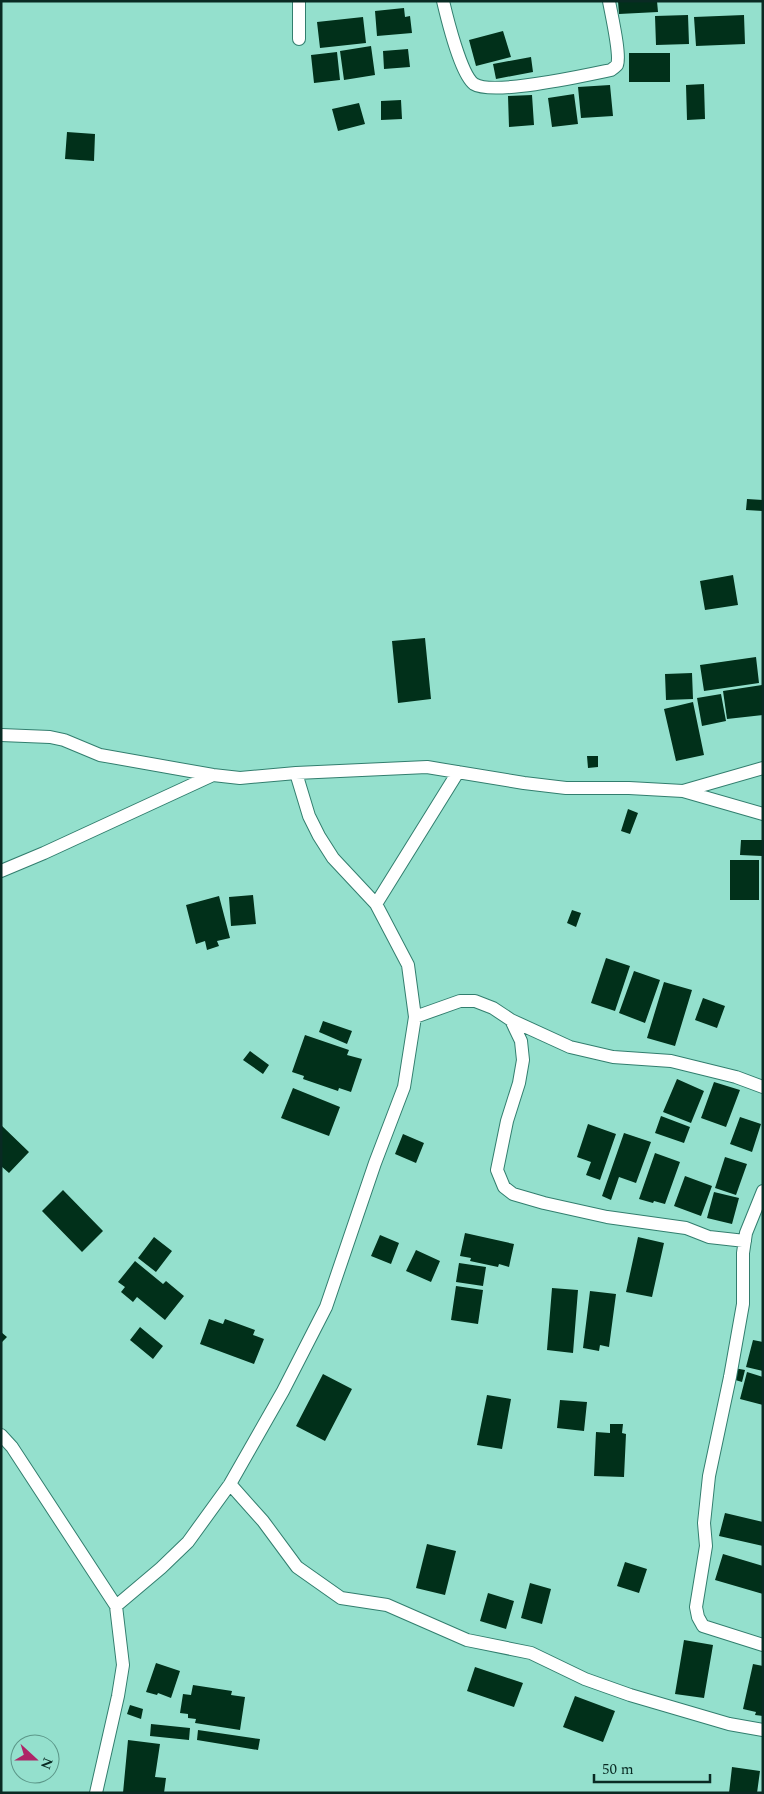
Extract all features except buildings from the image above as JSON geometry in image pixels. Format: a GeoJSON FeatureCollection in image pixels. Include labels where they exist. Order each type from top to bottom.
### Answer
{"type":"FeatureCollection","features":[{"type":"Feature","properties":{"kind":"street"},"geometry":{"type":"LineString","coordinates":[[299,1],[299,39]]}},
{"type":"Feature","properties":{"kind":"street"},"geometry":{"type":"LineString","coordinates":[[443,1],[447,21],[465,72],[474,84],[490,87],[521,85],[612,70],[618,62],[618,50],[609,1]]}},
{"type":"Feature","properties":{"kind":"street"},"geometry":{"type":"LineString","coordinates":[[1,735],[50,737],[64,740],[100,755],[240,778],[296,773],[427,767],[566,788],[629,788],[683,791],[763,814]]}},
{"type":"Feature","properties":{"kind":"street"},"geometry":{"type":"LineString","coordinates":[[683,791],[763,768]]}},
{"type":"Feature","properties":{"kind":"street"},"geometry":{"type":"LineString","coordinates":[[376,904],[458,772]]}},
{"type":"Feature","properties":{"kind":"street"},"geometry":{"type":"LineString","coordinates":[[116,1606],[188,1542],[230,1484],[283,1391],[326,1307],[375,1163],[404,1087],[415,1017],[408,965],[376,904],[333,858],[318,836],[309,816],[296,773]]}},
{"type":"Feature","properties":{"kind":"street"},"geometry":{"type":"LineString","coordinates":[[1,871],[44,854],[213,775]]}},
{"type":"Feature","properties":{"kind":"street"},"geometry":{"type":"LineString","coordinates":[[415,1017],[460,1000],[475,1001],[493,1008],[511,1020],[570,1047],[613,1057],[671,1061],[736,1077],[763,1087]]}},
{"type":"Feature","properties":{"kind":"street"},"geometry":{"type":"LineString","coordinates":[[511,1020],[521,1041],[523,1060],[519,1083],[507,1121],[497,1170],[504,1187],[513,1194],[544,1203],[608,1217],[686,1228],[709,1237],[745,1241]]}},
{"type":"Feature","properties":{"kind":"street"},"geometry":{"type":"LineString","coordinates":[[763,1191],[746,1233],[743,1304],[709,1476],[704,1524],[706,1546],[696,1607],[698,1617],[703,1626],[763,1645]]}},
{"type":"Feature","properties":{"kind":"street"},"geometry":{"type":"LineString","coordinates":[[1,1434],[12,1447],[116,1606],[123,1665],[118,1696],[96,1793]]}},
{"type":"Feature","properties":{"kind":"street"},"geometry":{"type":"LineString","coordinates":[[230,1484],[263,1521],[297,1567],[341,1598],[387,1605],[467,1640],[531,1653],[585,1678],[630,1695],[729,1724],[763,1730]]}}]}
